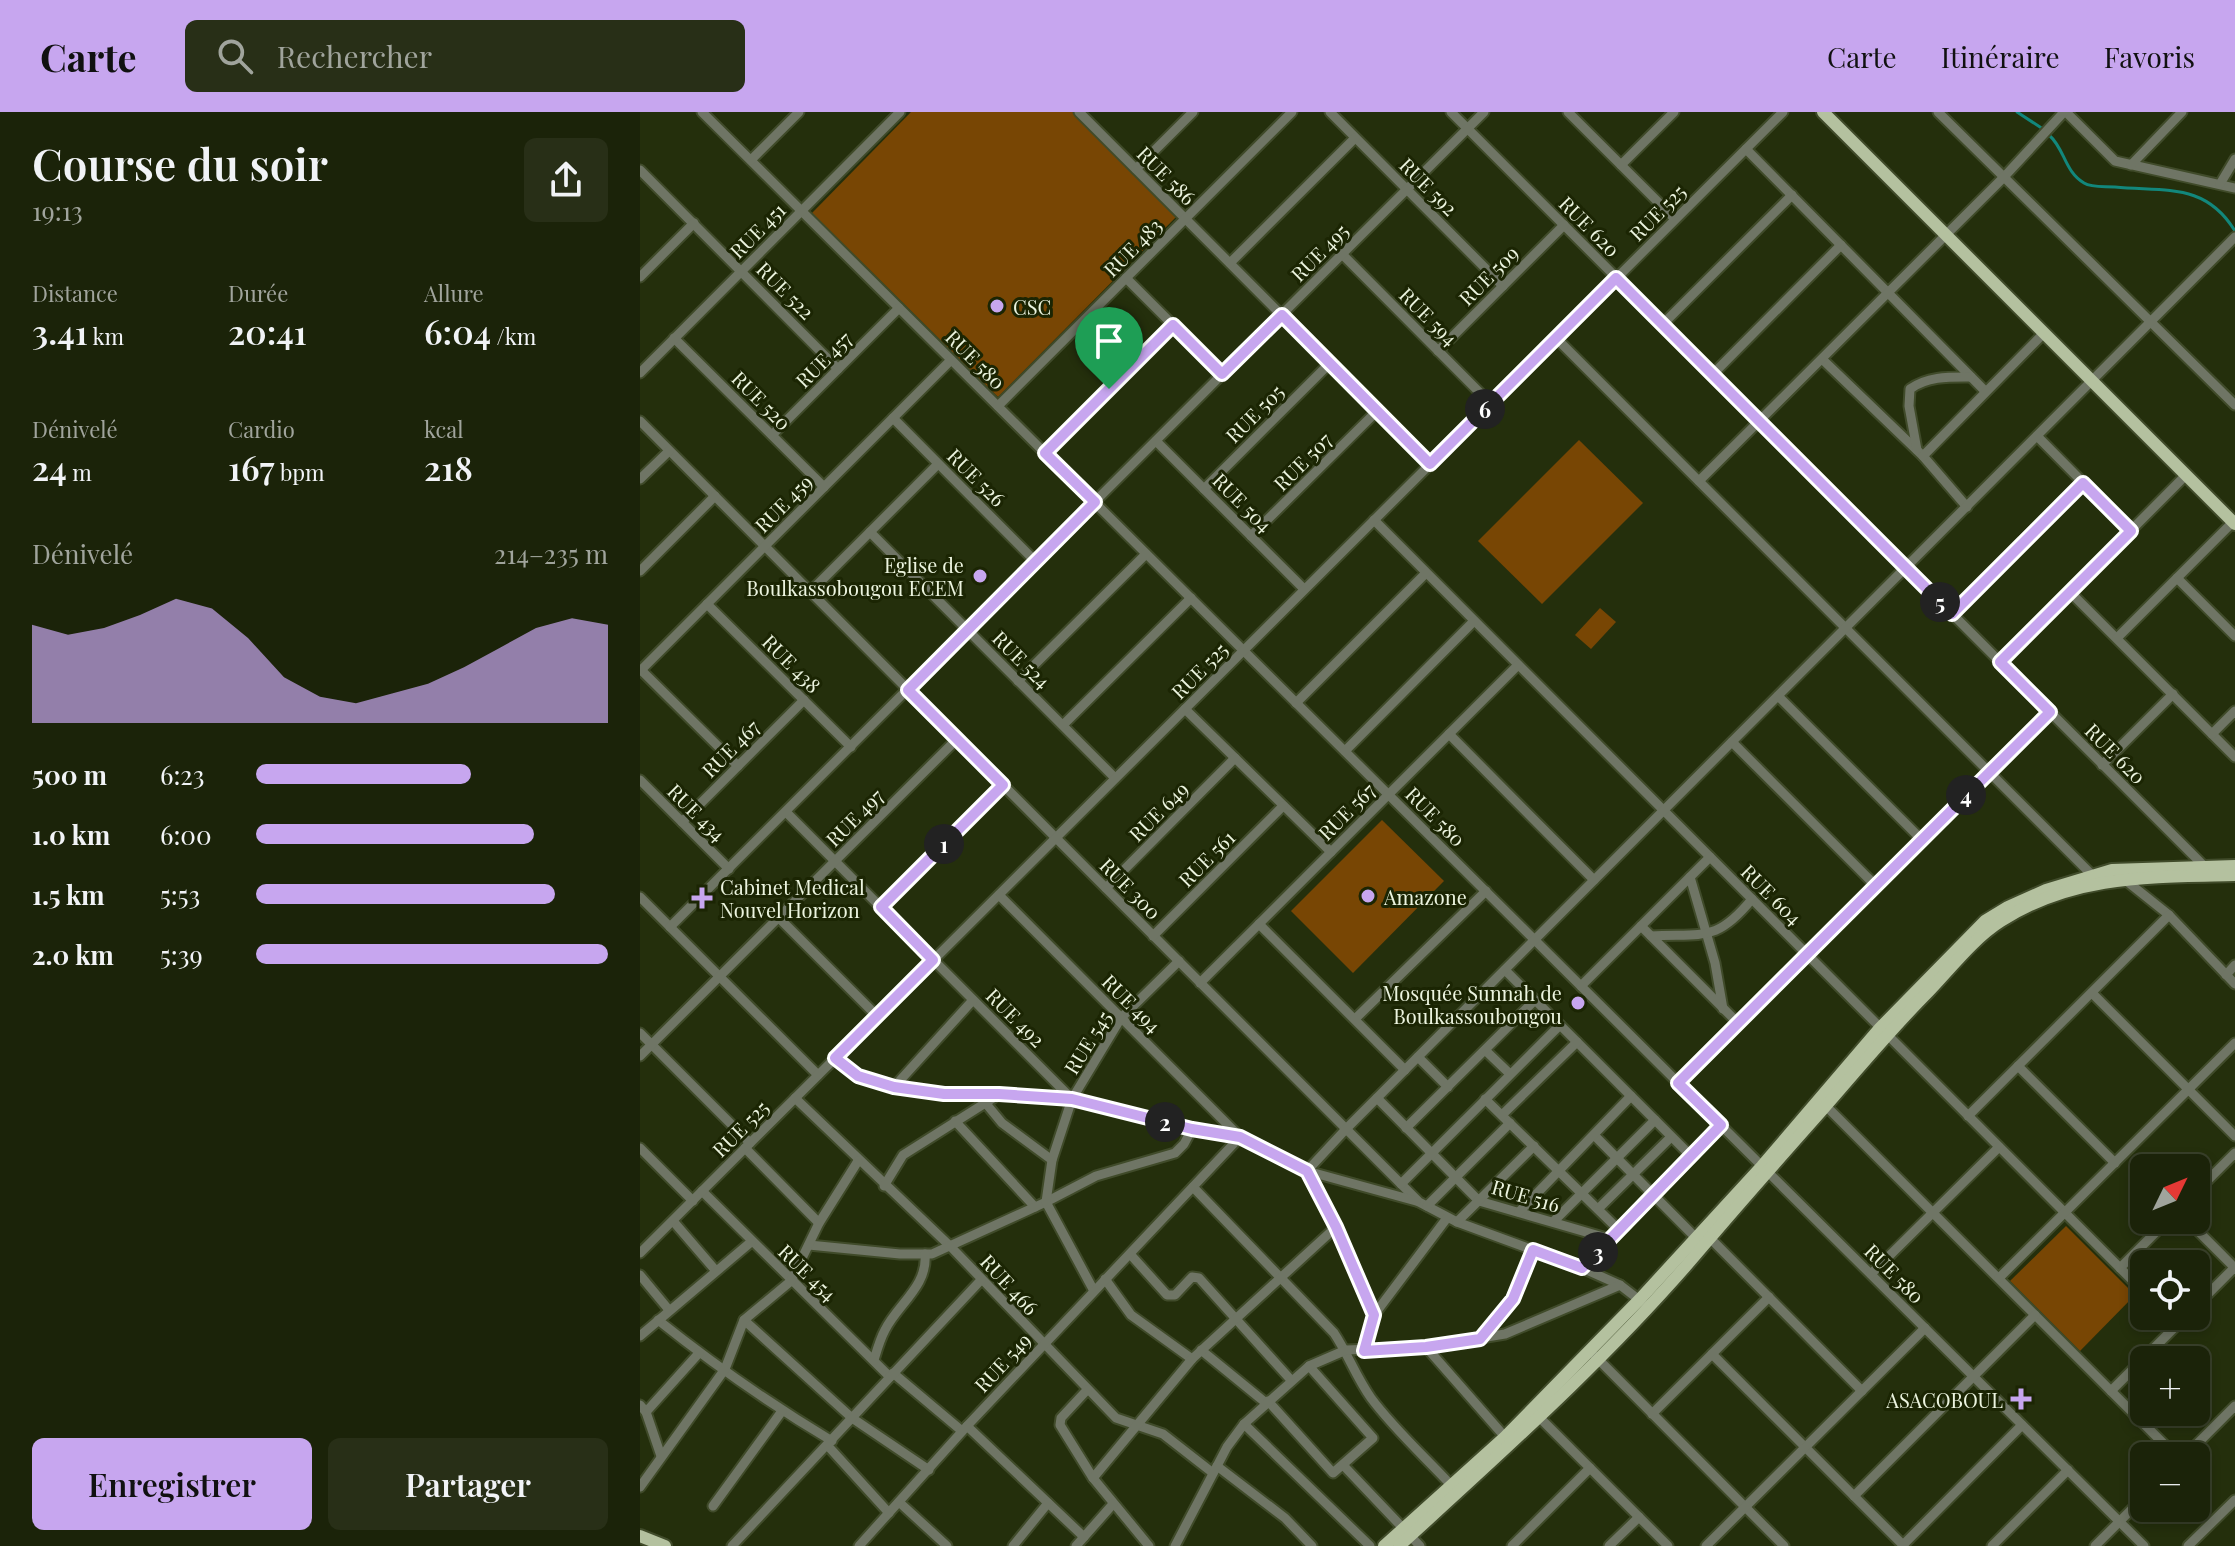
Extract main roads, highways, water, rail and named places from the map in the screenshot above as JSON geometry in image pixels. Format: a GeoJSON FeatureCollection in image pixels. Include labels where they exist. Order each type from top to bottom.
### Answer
{"type":"FeatureCollection","features":[{"type":"Feature","properties":{"kind":"main road"},"geometry":{"type":"LineString","coordinates":[[1823,112],[2234,522]]}},
{"type":"Feature","properties":{"kind":"main road"},"geometry":{"type":"LineString","coordinates":[[1384,1546],[1407,1533],[1536,1414],[1594,1355],[1703,1238],[1883,1031],[1985,921],[2022,901],[2092,875],[2208,871],[2235,866]]}},
{"type":"Feature","properties":{"kind":"main road"},"geometry":{"type":"LineString","coordinates":[[2208,871],[2235,875]]}},
{"type":"Feature","properties":{"kind":"main road"},"geometry":{"type":"LineString","coordinates":[[1883,1031],[2001,921],[2068,891],[2117,874]]}},
{"type":"Feature","properties":{"kind":"main road"},"geometry":{"type":"LineString","coordinates":[[1399,1546],[1451,1485],[1536,1414]]}},
{"type":"Feature","properties":{"kind":"main road"},"geometry":{"type":"LineString","coordinates":[[640,1536],[665,1546]]}},
{"type":"Feature","properties":{"kind":"waterway"},"geometry":{"type":"LineString","coordinates":[[2017,112],[2043,129]]}},
{"type":"Feature","properties":{"kind":"waterway"},"geometry":{"type":"LineString","coordinates":[[2049,135],[2072,172],[2084,183],[2182,192],[2211,204],[2235,231]]}},
{"type":"Feature","properties":{"kind":"place","name":"CSC"},"geometry":{"type":"Point","coordinates":[997,306]}},
{"type":"Feature","properties":{"kind":"place","name":"Eglise de Boulkassobougou ECEM"},"geometry":{"type":"Point","coordinates":[980,576]}},
{"type":"Feature","properties":{"kind":"place","name":"Amazone"},"geometry":{"type":"Point","coordinates":[1368,896]}},
{"type":"Feature","properties":{"kind":"place","name":"Cabinet Medical Nouvel Horizon"},"geometry":{"type":"Point","coordinates":[702,898]}},
{"type":"Feature","properties":{"kind":"place","name":"Mosquée Sunnah de Boulkassoubougou"},"geometry":{"type":"Point","coordinates":[1578,1003]}},
{"type":"Feature","properties":{"kind":"place","name":"ASACOBOUL"},"geometry":{"type":"Point","coordinates":[2021,1399]}}]}
